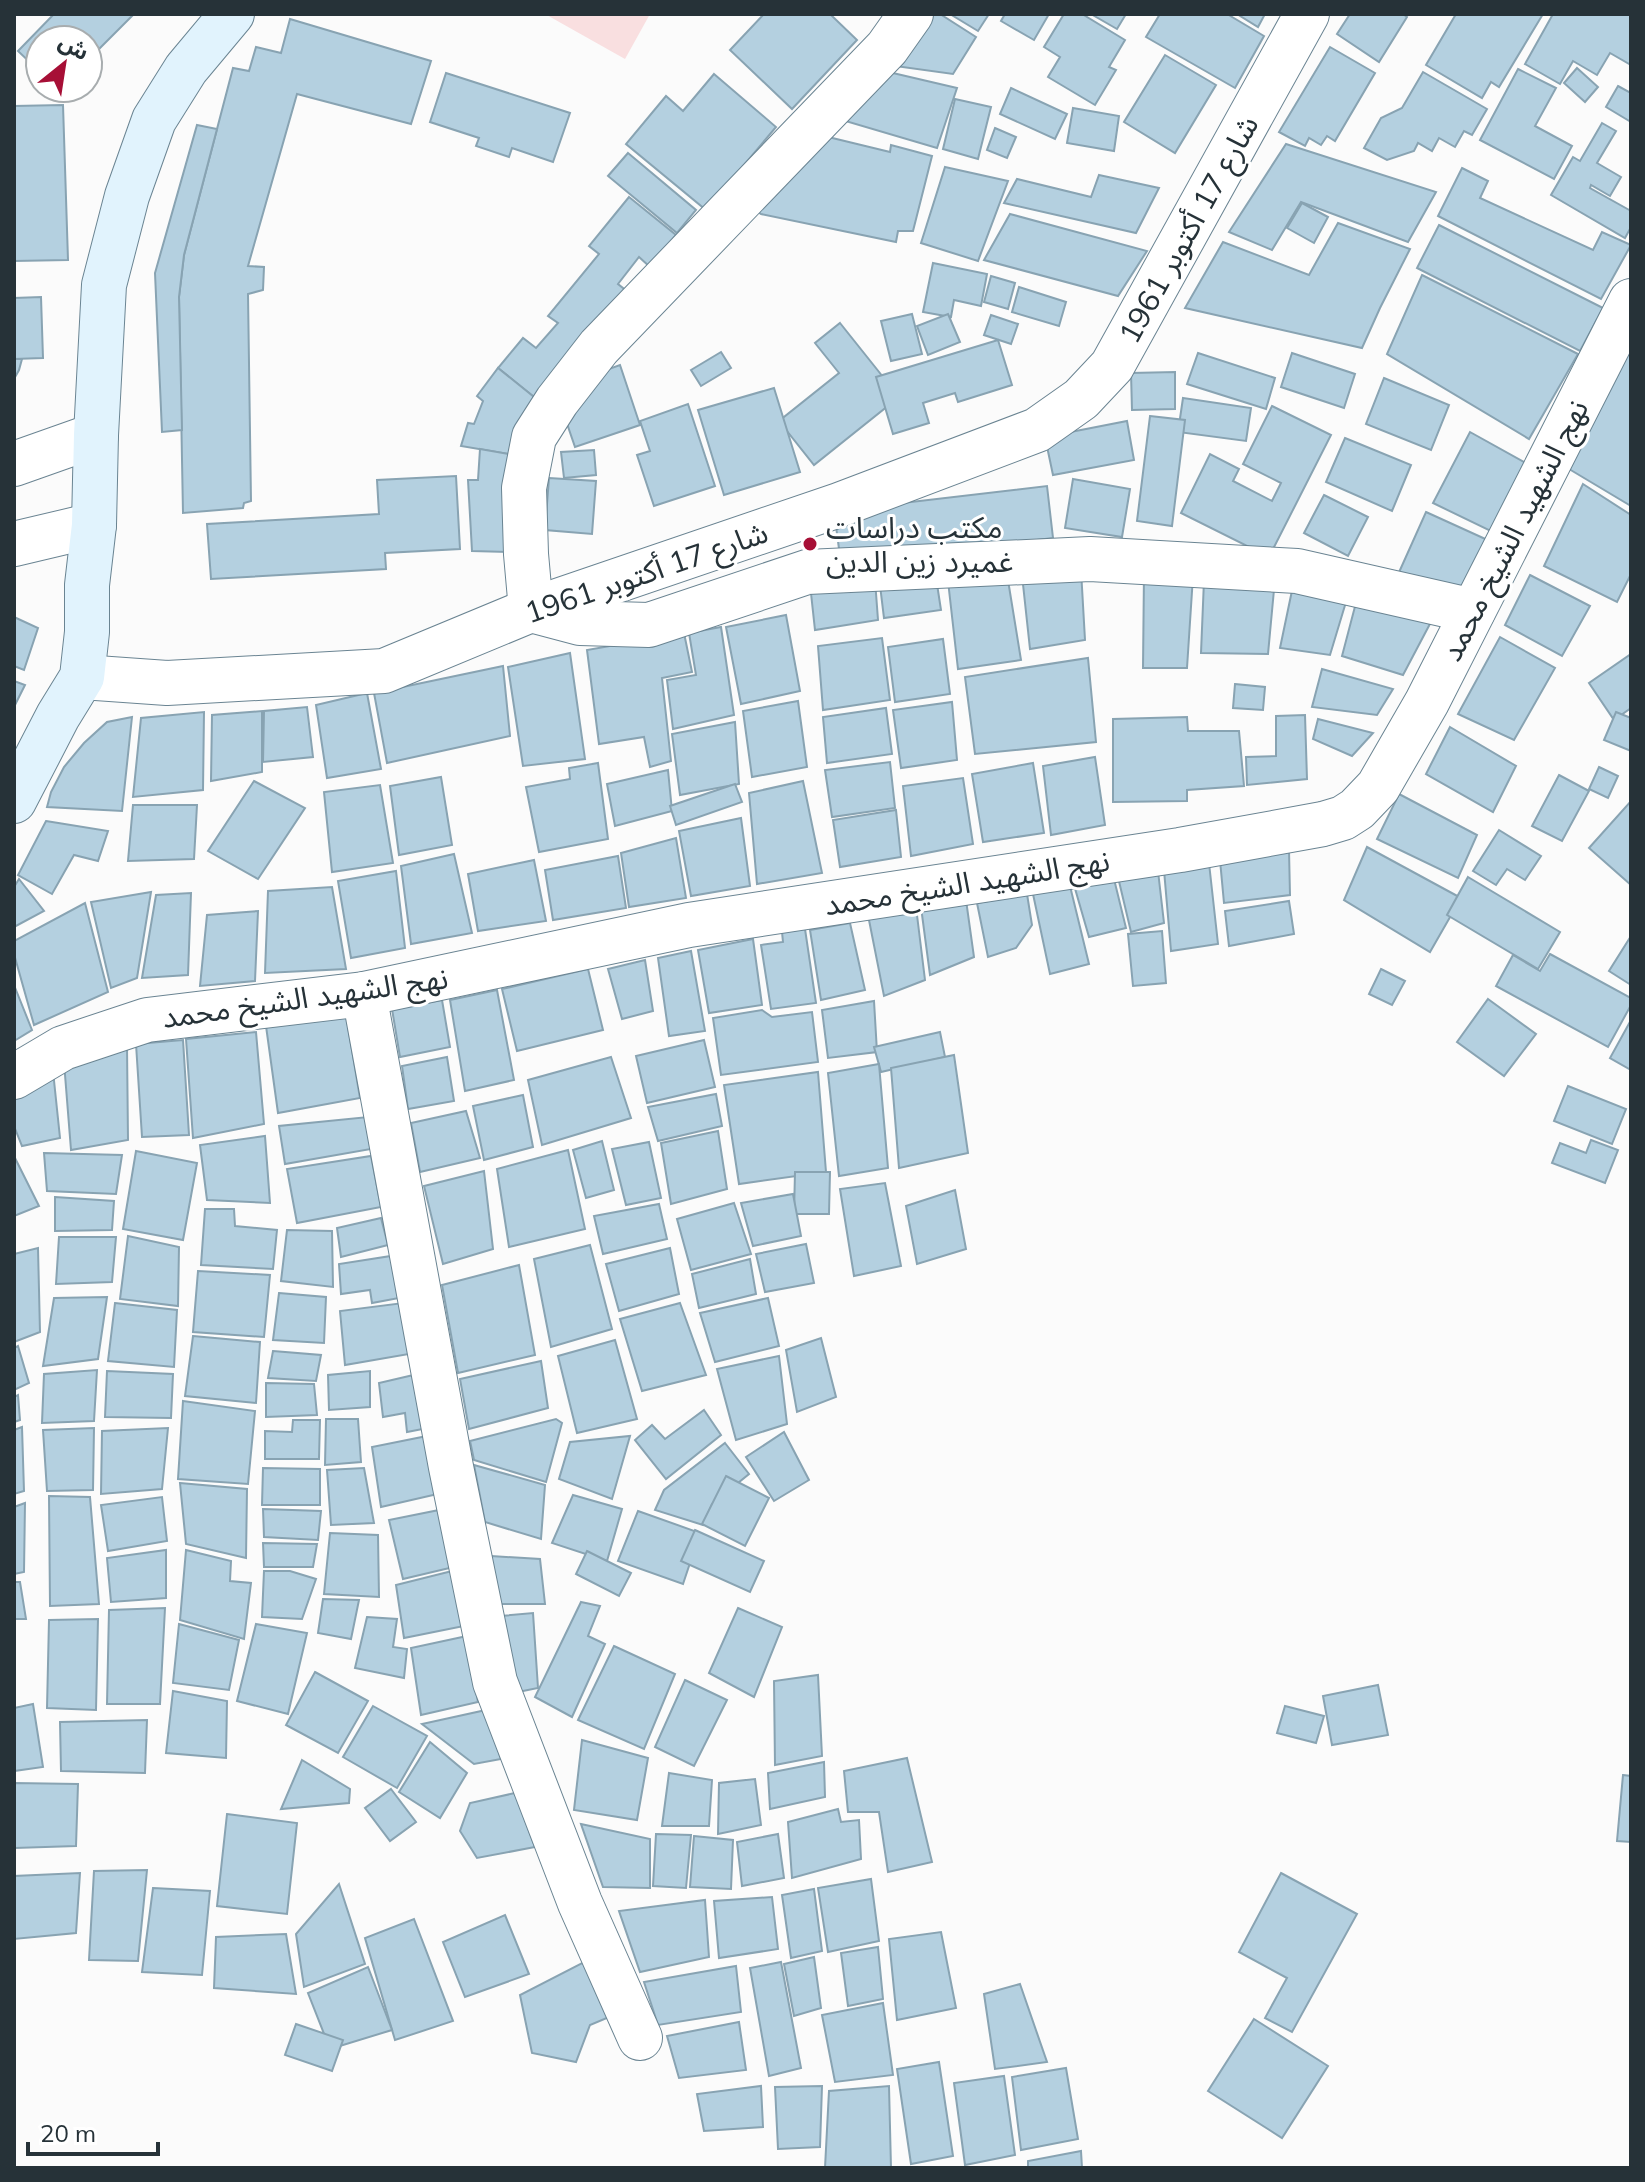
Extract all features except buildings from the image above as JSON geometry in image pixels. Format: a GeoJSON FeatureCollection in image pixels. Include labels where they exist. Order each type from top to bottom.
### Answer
{"type":"FeatureCollection","features":[{"type":"Feature","properties":{"kind":"main road"},"geometry":{"type":"LineString","coordinates":[[14,801],[82,677],[94,525],[104,285],[127,196],[154,120],[186,69],[232,14]]}},
{"type":"Feature","properties":{"kind":"street"},"geometry":{"type":"LineString","coordinates":[[911,14],[887,48],[599,347],[549,413],[534,437],[524,488],[531,610],[580,623],[649,625],[807,572],[1090,559],[1297,571],[1473,611]]}},
{"type":"Feature","properties":{"kind":"street","name":"شارع 17 أكتوبر 1961"},"geometry":{"type":"LineString","coordinates":[[82,677],[167,683],[384,671],[531,610],[839,505],[1037,430],[1081,399],[1112,366],[1307,14]]}},
{"type":"Feature","properties":{"kind":"street","name":"نهج الشهيد الشيخ محمد"},"geometry":{"type":"LineString","coordinates":[[14,1077],[63,1048],[147,1020],[364,994],[689,925],[1180,850],[1343,818],[1357,809],[1378,787],[1427,702],[1631,301]]}},
{"type":"Feature","properties":{"kind":"street"},"geometry":{"type":"LineString","coordinates":[[14,464],[96,435]]}},
{"type":"Feature","properties":{"kind":"street"},"geometry":{"type":"LineString","coordinates":[[14,544],[94,525]]}},
{"type":"Feature","properties":{"kind":"street"},"geometry":{"type":"LineString","coordinates":[[364,994],[451,1467],[495,1682],[580,1903],[640,2038]]}},
{"type":"Feature","properties":{"kind":"shaded area"},"geometry":{"type":"Polygon","coordinates":[[[545,14],[650,14],[625,59],[545,14]]]}},
{"type":"Feature","properties":{"kind":"place","name":"مكتب دراسات غميرد زين الدين"},"geometry":{"type":"Point","coordinates":[810,544]}}]}
